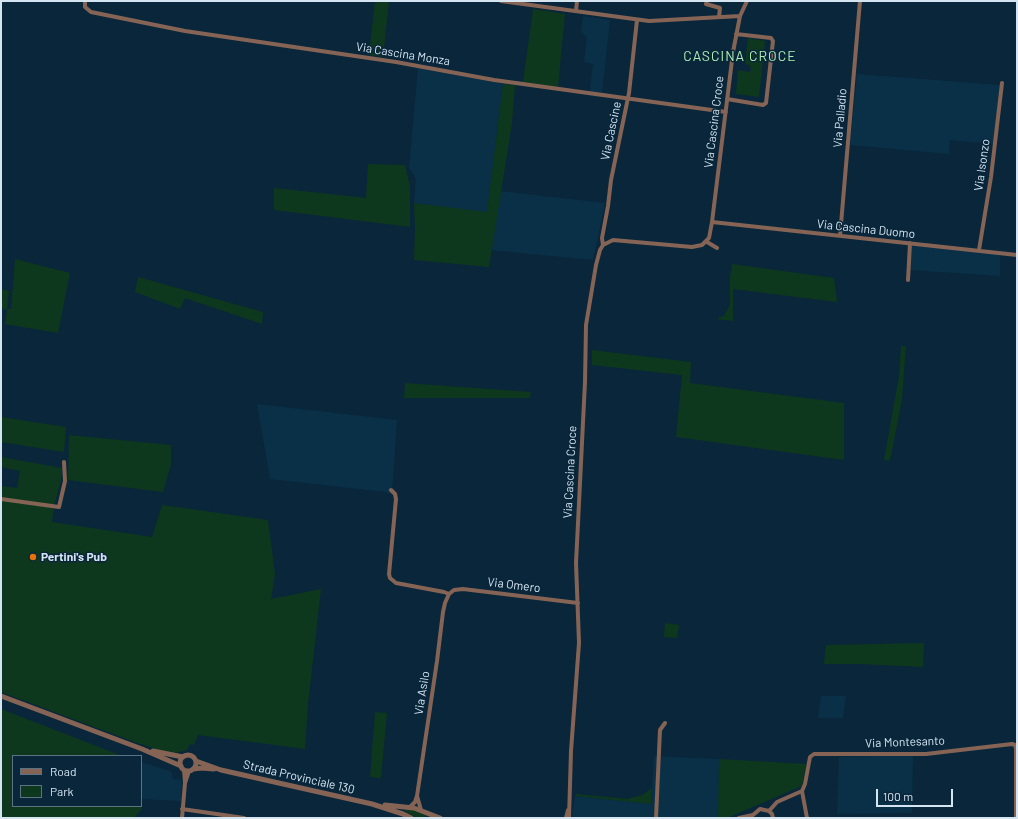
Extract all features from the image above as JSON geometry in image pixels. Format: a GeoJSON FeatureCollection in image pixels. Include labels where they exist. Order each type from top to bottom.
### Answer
{"type":"FeatureCollection","features":[{"type":"Feature","properties":{"kind":"street","name":"Via Cascina Monza"},"geometry":{"type":"LineString","coordinates":[[85,1],[85,7],[91,12],[185,31],[396,62],[494,80],[726,112]]}},
{"type":"Feature","properties":{"kind":"street"},"geometry":{"type":"LineString","coordinates":[[501,1],[637,20],[659,21],[740,16]]}},
{"type":"Feature","properties":{"kind":"street"},"geometry":{"type":"LineString","coordinates":[[576,11],[577,1]]}},
{"type":"Feature","properties":{"kind":"street"},"geometry":{"type":"LineString","coordinates":[[707,1],[706,4],[720,8],[719,17]]}},
{"type":"Feature","properties":{"kind":"street","name":"Via Palladio"},"geometry":{"type":"LineString","coordinates":[[840,236],[860,1]]}},
{"type":"Feature","properties":{"kind":"street","name":"Via Cascina Croce"},"geometry":{"type":"LineString","coordinates":[[707,242],[712,222],[736,34],[740,16],[746,3]]}},
{"type":"Feature","properties":{"kind":"street","name":"Via Cascine"},"geometry":{"type":"LineString","coordinates":[[603,245],[602,238],[615,159],[629,92],[637,20]]}},
{"type":"Feature","properties":{"kind":"street"},"geometry":{"type":"LineString","coordinates":[[728,99],[763,105],[766,103],[773,41],[771,38],[736,34]]}},
{"type":"Feature","properties":{"kind":"street","name":"Via Isonzo"},"geometry":{"type":"LineString","coordinates":[[979,250],[1002,83]]}},
{"type":"Feature","properties":{"kind":"street","name":"Via Cascina Duomo"},"geometry":{"type":"LineString","coordinates":[[712,222],[1017,255]]}},
{"type":"Feature","properties":{"kind":"street"},"geometry":{"type":"LineString","coordinates":[[603,245],[613,240],[692,247],[702,245],[707,242],[718,248]]}},
{"type":"Feature","properties":{"kind":"street"},"geometry":{"type":"LineString","coordinates":[[908,280],[910,243]]}},
{"type":"Feature","properties":{"kind":"street","name":"Via Cascina Croce"},"geometry":{"type":"LineString","coordinates":[[569,818],[579,643],[578,603],[576,590],[576,542],[585,382],[586,326],[596,265],[603,245]]}},
{"type":"Feature","properties":{"kind":"street"},"geometry":{"type":"LineString","coordinates":[[1,499],[59,507],[65,481],[64,462]]}},
{"type":"Feature","properties":{"kind":"street"},"geometry":{"type":"LineString","coordinates":[[391,490],[396,494],[396,499],[389,574],[390,578],[396,583],[449,594]]}},
{"type":"Feature","properties":{"kind":"street","name":"Via Omero"},"geometry":{"type":"LineString","coordinates":[[449,594],[454,590],[463,589],[578,603]]}},
{"type":"Feature","properties":{"kind":"street","name":"Via Asilo"},"geometry":{"type":"LineString","coordinates":[[409,808],[417,796],[444,603],[449,594]]}},
{"type":"Feature","properties":{"kind":"street"},"geometry":{"type":"LineString","coordinates":[[1,696],[142,749],[187,769],[196,766],[196,761],[191,755],[183,757],[142,749]]}},
{"type":"Feature","properties":{"kind":"street"},"geometry":{"type":"LineString","coordinates":[[656,818],[660,730],[665,723]]}},
{"type":"Feature","properties":{"kind":"street","name":"Via Montesanto"},"geometry":{"type":"LineString","coordinates":[[806,818],[802,791],[805,784],[810,757],[814,754],[926,754],[1012,744],[1015,745],[1016,748],[1016,818]]}},
{"type":"Feature","properties":{"kind":"street"},"geometry":{"type":"LineString","coordinates":[[182,818],[187,769],[180,761],[183,757]]}},
{"type":"Feature","properties":{"kind":"street","name":"Strada Provinciale 130"},"geometry":{"type":"LineString","coordinates":[[196,761],[221,770]]}},
{"type":"Feature","properties":{"kind":"street","name":"Strada Provinciale 130"},"geometry":{"type":"LineString","coordinates":[[187,769],[202,768],[221,770],[372,804],[411,818]]}},
{"type":"Feature","properties":{"kind":"street"},"geometry":{"type":"LineString","coordinates":[[769,811],[777,802],[802,791]]}},
{"type":"Feature","properties":{"kind":"street","name":"Via Asilo"},"geometry":{"type":"LineString","coordinates":[[417,796],[421,810]]}},
{"type":"Feature","properties":{"kind":"street","name":"Strada Provinciale 130"},"geometry":{"type":"LineString","coordinates":[[372,804],[421,810],[440,818]]}},
{"type":"Feature","properties":{"kind":"street","name":"Via Cascina Croce"},"geometry":{"type":"LineString","coordinates":[[566,818],[569,808]]}},
{"type":"Feature","properties":{"kind":"street"},"geometry":{"type":"LineString","coordinates":[[182,809],[244,818]]}},
{"type":"Feature","properties":{"kind":"street"},"geometry":{"type":"LineString","coordinates":[[739,818],[752,816],[760,809],[769,811],[773,818]]}},
{"type":"Feature","properties":{"kind":"shaded area"},"geometry":{"type":"Polygon","coordinates":[[[583,16],[610,20],[602,93],[598,92],[598,97],[589,96],[593,64],[584,62],[587,38],[581,31],[583,16]]]}},
{"type":"Feature","properties":{"kind":"shaded area"},"geometry":{"type":"Polygon","coordinates":[[[418,68],[503,84],[487,213],[414,203],[416,179],[409,168],[418,68]]]}},
{"type":"Feature","properties":{"kind":"shaded area"},"geometry":{"type":"Polygon","coordinates":[[[857,74],[1000,85],[993,144],[950,140],[949,154],[850,145],[857,74]]]}},
{"type":"Feature","properties":{"kind":"shaded area"},"geometry":{"type":"Polygon","coordinates":[[[500,191],[605,203],[593,260],[491,250],[500,191]]]}},
{"type":"Feature","properties":{"kind":"shaded area"},"geometry":{"type":"Polygon","coordinates":[[[911,245],[1000,254],[1000,276],[910,270],[911,245]]]}},
{"type":"Feature","properties":{"kind":"shaded area"},"geometry":{"type":"Polygon","coordinates":[[[257,404],[397,420],[392,495],[385,492],[270,479],[257,404]]]}},
{"type":"Feature","properties":{"kind":"shaded area"},"geometry":{"type":"Polygon","coordinates":[[[821,696],[846,696],[843,718],[818,718],[821,696]]]}},
{"type":"Feature","properties":{"kind":"shaded area"},"geometry":{"type":"Polygon","coordinates":[[[654,756],[719,759],[718,818],[572,818],[575,796],[651,804],[654,756]]]}},
{"type":"Feature","properties":{"kind":"shaded area"},"geometry":{"type":"Polygon","coordinates":[[[913,756],[912,813],[837,814],[839,757],[913,756]]]}},
{"type":"Feature","properties":{"kind":"shaded area"},"geometry":{"type":"Polygon","coordinates":[[[142,762],[170,771],[173,779],[182,780],[181,801],[142,799],[142,762]]]}},
{"type":"Feature","properties":{"kind":"green space"},"geometry":{"type":"Polygon","coordinates":[[[375,1],[389,1],[383,57],[369,55],[375,1]]]}},
{"type":"Feature","properties":{"kind":"green space"},"geometry":{"type":"Polygon","coordinates":[[[533,9],[565,14],[558,87],[523,82],[533,9]]]}},
{"type":"Feature","properties":{"kind":"green space"},"geometry":{"type":"Polygon","coordinates":[[[748,38],[765,41],[759,97],[736,94],[738,70],[749,72],[751,70],[750,65],[745,64],[748,38]]]}},
{"type":"Feature","properties":{"kind":"green space"},"geometry":{"type":"Polygon","coordinates":[[[503,84],[515,85],[512,123],[489,267],[414,260],[414,203],[487,212],[503,84]]]}},
{"type":"Feature","properties":{"kind":"green space"},"geometry":{"type":"Polygon","coordinates":[[[368,164],[405,165],[410,186],[410,227],[274,210],[274,188],[366,198],[368,164]]]}},
{"type":"Feature","properties":{"kind":"green space"},"geometry":{"type":"Polygon","coordinates":[[[15,259],[70,273],[58,333],[5,324],[7,310],[1,308],[1,289],[9,291],[7,309],[11,309],[15,259]]]}},
{"type":"Feature","properties":{"kind":"green space"},"geometry":{"type":"Polygon","coordinates":[[[732,264],[834,278],[837,302],[733,289],[733,321],[717,319],[725,315],[730,304],[730,278],[732,264]]]}},
{"type":"Feature","properties":{"kind":"green space"},"geometry":{"type":"Polygon","coordinates":[[[138,277],[263,312],[262,324],[185,298],[180,309],[135,292],[138,277]]]}},
{"type":"Feature","properties":{"kind":"green space"},"geometry":{"type":"Polygon","coordinates":[[[901,346],[906,346],[902,399],[889,461],[884,460],[899,376],[901,346]]]}},
{"type":"Feature","properties":{"kind":"green space"},"geometry":{"type":"Polygon","coordinates":[[[592,350],[691,362],[690,383],[844,403],[844,460],[676,437],[682,375],[592,365],[592,350]]]}},
{"type":"Feature","properties":{"kind":"green space"},"geometry":{"type":"Polygon","coordinates":[[[405,383],[531,392],[530,398],[404,398],[405,383]]]}},
{"type":"Feature","properties":{"kind":"green space"},"geometry":{"type":"Polygon","coordinates":[[[1,417],[66,427],[64,452],[1,442],[1,417]]]}},
{"type":"Feature","properties":{"kind":"green space"},"geometry":{"type":"Polygon","coordinates":[[[69,435],[171,445],[171,464],[163,492],[68,480],[69,435]]]}},
{"type":"Feature","properties":{"kind":"green space"},"geometry":{"type":"Polygon","coordinates":[[[1,457],[62,468],[61,480],[54,506],[52,522],[152,537],[162,505],[268,520],[275,574],[271,599],[321,589],[308,704],[305,749],[198,735],[194,745],[190,744],[187,750],[167,753],[1,692],[1,486],[17,488],[20,471],[1,467],[1,457]]]}},
{"type":"Feature","properties":{"kind":"green space"},"geometry":{"type":"Polygon","coordinates":[[[665,623],[679,625],[677,638],[664,637],[665,623]]]}},
{"type":"Feature","properties":{"kind":"green space"},"geometry":{"type":"Polygon","coordinates":[[[924,643],[923,667],[824,664],[826,645],[924,643]]]}},
{"type":"Feature","properties":{"kind":"green space"},"geometry":{"type":"Polygon","coordinates":[[[1,709],[119,755],[12,755],[12,807],[141,807],[142,809],[134,818],[1,818],[1,709]]]}},
{"type":"Feature","properties":{"kind":"green space"},"geometry":{"type":"Polygon","coordinates":[[[375,712],[387,713],[381,778],[370,777],[375,712]]]}},
{"type":"Feature","properties":{"kind":"green space"},"geometry":{"type":"Polygon","coordinates":[[[719,759],[806,764],[802,786],[727,818],[718,818],[719,759]]]}},
{"type":"Feature","properties":{"kind":"green space"},"geometry":{"type":"Polygon","coordinates":[[[652,788],[651,804],[575,796],[576,794],[628,799],[642,795],[652,788]]]}},
{"type":"Feature","properties":{"kind":"green space"},"geometry":{"type":"Polygon","coordinates":[[[405,810],[413,810],[427,816],[415,817],[405,812],[405,810]]]}},
{"type":"Feature","properties":{"kind":"place","name":"Pertini's Pub"},"geometry":{"type":"Point","coordinates":[33,557]}},
{"type":"Feature","properties":{"kind":"district","name":"CASCINA CROCE"},"geometry":{"type":"Point","coordinates":[740,56]}}]}
